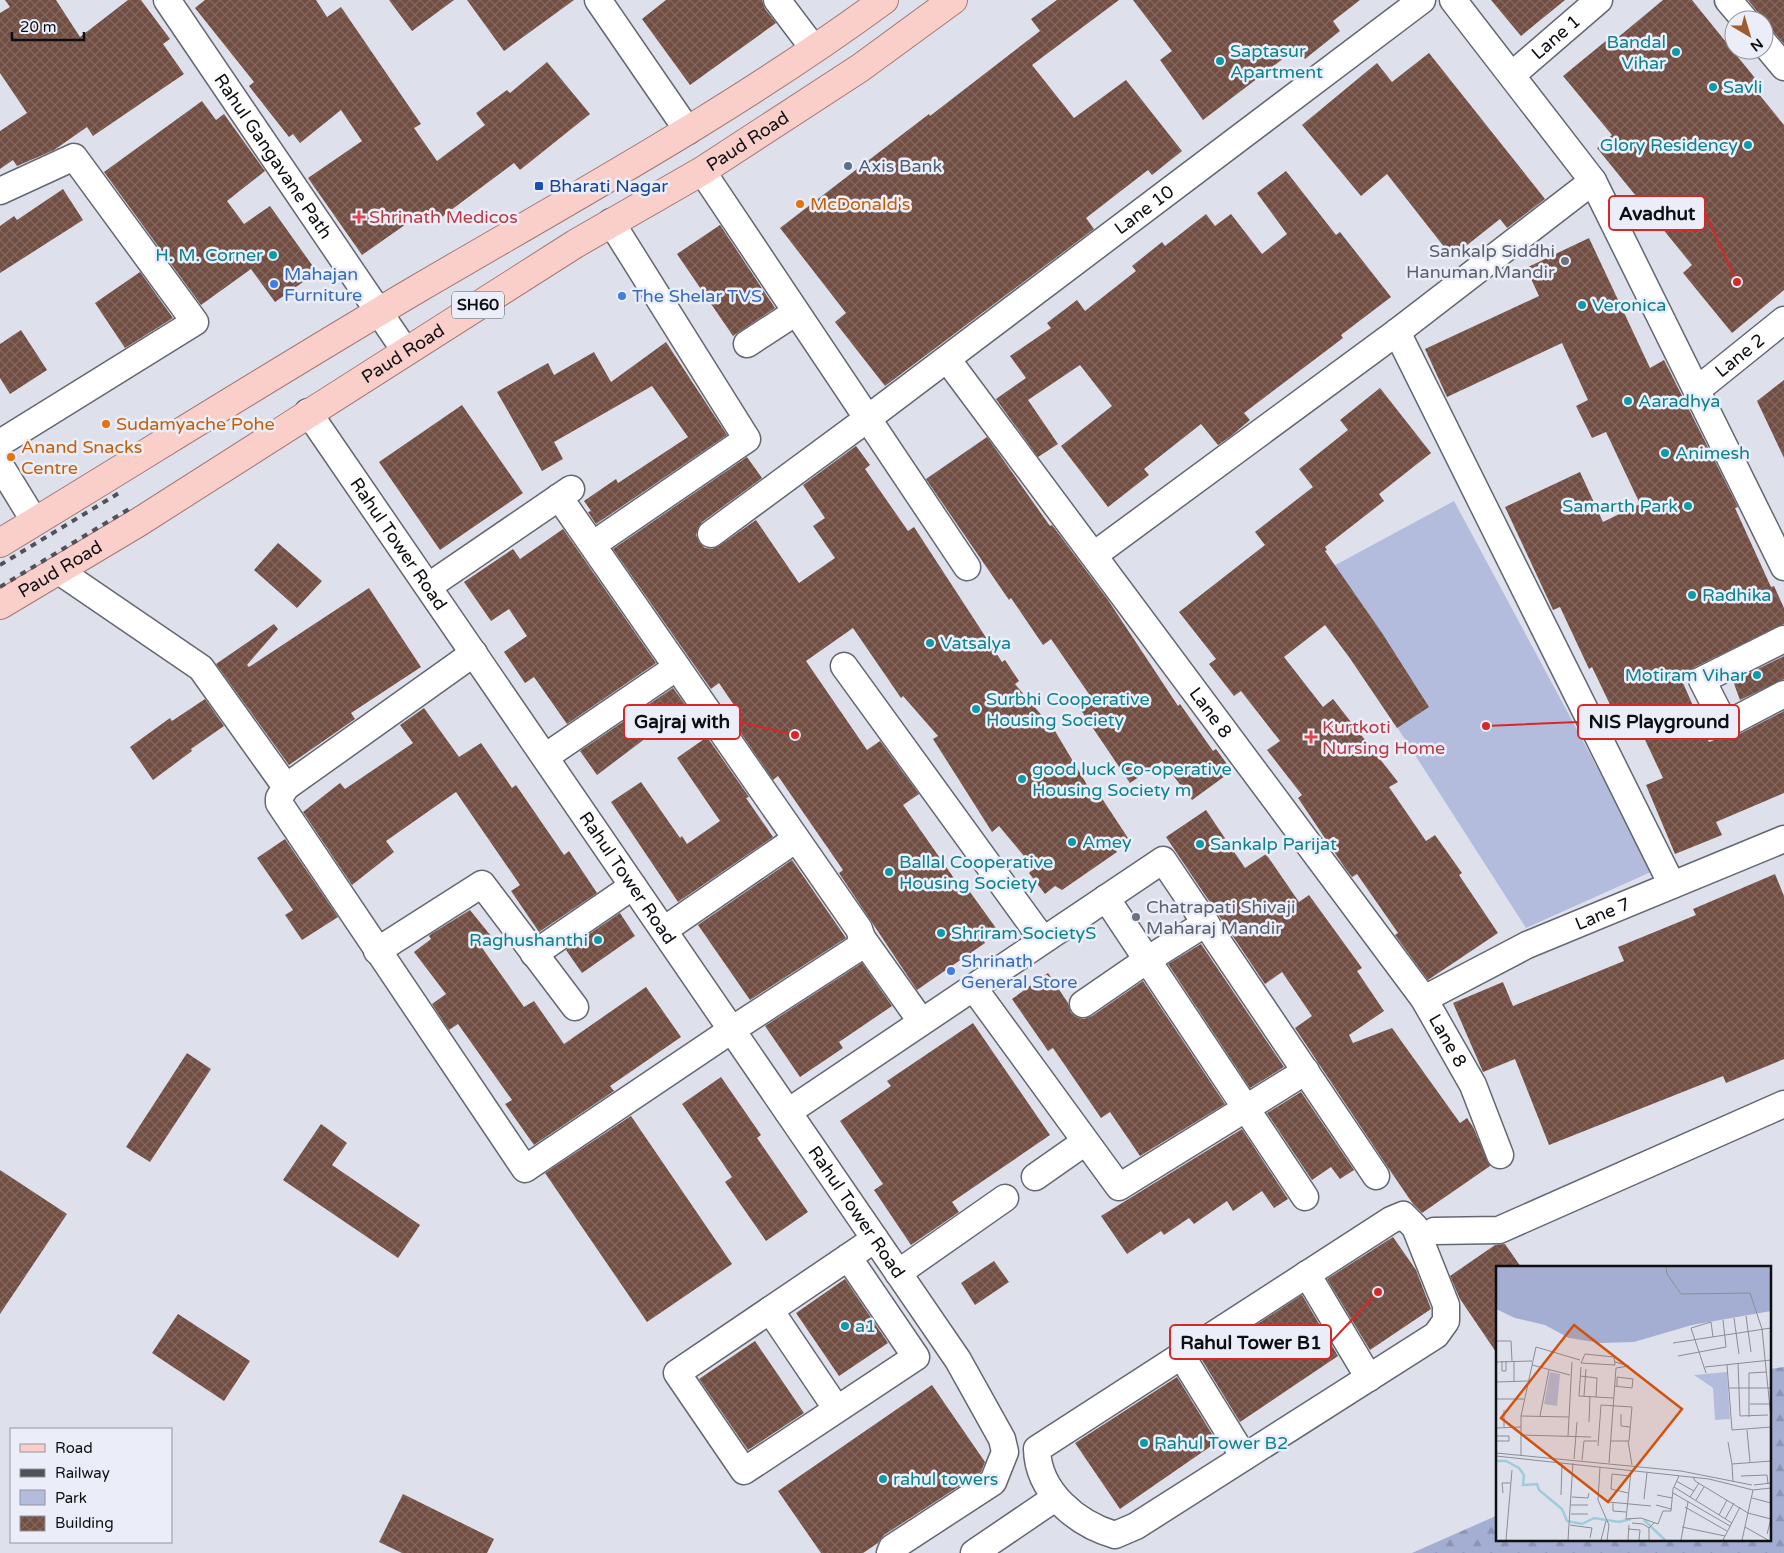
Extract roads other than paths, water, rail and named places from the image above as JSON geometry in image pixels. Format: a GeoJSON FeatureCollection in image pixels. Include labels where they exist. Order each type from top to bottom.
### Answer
{"type":"FeatureCollection","features":[{"type":"Feature","properties":{"kind":"main road","name":"SH60"},"geometry":{"type":"LineString","coordinates":[[0,543],[379,311],[688,130],[814,49],[884,0]]}},
{"type":"Feature","properties":{"kind":"main road","name":"Paud Road"},"geometry":{"type":"LineString","coordinates":[[0,605],[139,522],[308,412],[612,222],[702,171],[860,68],[953,0]]}},
{"type":"Feature","properties":{"kind":"street","name":"Rahul Gangavane Path"},"geometry":{"type":"LineString","coordinates":[[167,0],[406,352]]}},
{"type":"Feature","properties":{"kind":"street"},"geometry":{"type":"LineString","coordinates":[[598,0],[688,130]]}},
{"type":"Feature","properties":{"kind":"street"},"geometry":{"type":"LineString","coordinates":[[777,0],[814,49]]}},
{"type":"Feature","properties":{"kind":"street","name":"Lane 10"},"geometry":{"type":"LineString","coordinates":[[711,534],[868,419],[1422,0]]}},
{"type":"Feature","properties":{"kind":"street"},"geometry":{"type":"LineString","coordinates":[[1453,0],[1593,181],[1784,567]]}},
{"type":"Feature","properties":{"kind":"street","name":"Lane 1"},"geometry":{"type":"LineString","coordinates":[[1512,76],[1599,0]]}},
{"type":"Feature","properties":{"kind":"street"},"geometry":{"type":"LineString","coordinates":[[1728,0],[1736,10]]}},
{"type":"Feature","properties":{"kind":"street"},"geometry":{"type":"LineString","coordinates":[[1774,56],[1784,68]]}},
{"type":"Feature","properties":{"kind":"street"},"geometry":{"type":"LineString","coordinates":[[0,191],[74,157],[195,322],[0,443]]}},
{"type":"Feature","properties":{"kind":"street"},"geometry":{"type":"LineString","coordinates":[[702,171],[967,567]]}},
{"type":"Feature","properties":{"kind":"street"},"geometry":{"type":"LineString","coordinates":[[1094,555],[1397,332],[1593,181]]}},
{"type":"Feature","properties":{"kind":"street"},"geometry":{"type":"LineString","coordinates":[[604,536],[747,439],[612,222]]}},
{"type":"Feature","properties":{"kind":"street"},"geometry":{"type":"LineString","coordinates":[[747,344],[796,312]]}},
{"type":"Feature","properties":{"kind":"street","name":"Lane 2"},"geometry":{"type":"LineString","coordinates":[[1696,390],[1784,320]]}},
{"type":"Feature","properties":{"kind":"street"},"geometry":{"type":"LineString","coordinates":[[1397,332],[1672,885]]}},
{"type":"Feature","properties":{"kind":"street","name":"Lane 8"},"geometry":{"type":"LineString","coordinates":[[947,359],[1424,999],[1473,1085],[1500,1154]]}},
{"type":"Feature","properties":{"kind":"street","name":"Rahul Tower Road"},"geometry":{"type":"LineString","coordinates":[[308,412],[733,1029],[946,1343],[1002,1439],[1005,1452],[994,1482],[892,1548],[890,1553]]}},
{"type":"Feature","properties":{"kind":"street"},"geometry":{"type":"LineString","coordinates":[[0,465],[35,522]]}},
{"type":"Feature","properties":{"kind":"street"},"geometry":{"type":"LineString","coordinates":[[429,586],[565,493],[676,667],[921,1021]]}},
{"type":"Feature","properties":{"kind":"street"},"geometry":{"type":"LineString","coordinates":[[58,571],[201,668],[286,787]]}},
{"type":"Feature","properties":{"kind":"street"},"geometry":{"type":"LineString","coordinates":[[1784,638],[1702,680],[1725,725],[1784,694]]}},
{"type":"Feature","properties":{"kind":"street"},"geometry":{"type":"LineString","coordinates":[[474,653],[286,787],[279,798],[281,808],[525,1169],[733,1029],[858,948],[862,938]]}},
{"type":"Feature","properties":{"kind":"street"},"geometry":{"type":"LineString","coordinates":[[844,666],[1043,940]]}},
{"type":"Feature","properties":{"kind":"street"},"geometry":{"type":"LineString","coordinates":[[545,756],[676,667]]}},
{"type":"Feature","properties":{"kind":"street"},"geometry":{"type":"LineString","coordinates":[[664,930],[796,839]]}},
{"type":"Feature","properties":{"kind":"street","name":"Lane 7"},"geometry":{"type":"LineString","coordinates":[[1424,999],[1527,945],[1784,839]]}},
{"type":"Feature","properties":{"kind":"street"},"geometry":{"type":"LineString","coordinates":[[788,1112],[1163,860],[1376,1176]]}},
{"type":"Feature","properties":{"kind":"street"},"geometry":{"type":"LineString","coordinates":[[377,951],[482,884],[575,1007]]}},
{"type":"Feature","properties":{"kind":"street"},"geometry":{"type":"LineString","coordinates":[[534,954],[633,886]]}},
{"type":"Feature","properties":{"kind":"street"},"geometry":{"type":"LineString","coordinates":[[1106,898],[1305,1197]]}},
{"type":"Feature","properties":{"kind":"street"},"geometry":{"type":"LineString","coordinates":[[1083,1004],[1147,960],[1206,923]]}},
{"type":"Feature","properties":{"kind":"street"},"geometry":{"type":"LineString","coordinates":[[973,987],[1119,1187],[1306,1071]]}},
{"type":"Feature","properties":{"kind":"street"},"geometry":{"type":"LineString","coordinates":[[1434,1231],[1499,1230],[1784,1104]]}},
{"type":"Feature","properties":{"kind":"street"},"geometry":{"type":"LineString","coordinates":[[1035,1177],[1085,1142]]}},
{"type":"Feature","properties":{"kind":"street"},"geometry":{"type":"LineString","coordinates":[[898,1273],[1005,1198]]}},
{"type":"Feature","properties":{"kind":"street"},"geometry":{"type":"LineString","coordinates":[[1404,1215],[1415,1226],[1446,1304],[1446,1321],[1436,1335],[1136,1526],[1116,1535],[1097,1530],[1054,1498],[1038,1462],[1037,1449],[1181,1355],[1391,1220],[1404,1215]]}},
{"type":"Feature","properties":{"kind":"street"},"geometry":{"type":"LineString","coordinates":[[848,1257],[916,1357],[836,1408],[744,1471],[677,1373],[848,1257],[875,1239]]}},
{"type":"Feature","properties":{"kind":"street"},"geometry":{"type":"LineString","coordinates":[[1306,1274],[1369,1378]]}},
{"type":"Feature","properties":{"kind":"street"},"geometry":{"type":"LineString","coordinates":[[770,1310],[836,1408]]}},
{"type":"Feature","properties":{"kind":"street"},"geometry":{"type":"LineString","coordinates":[[1181,1355],[1244,1457]]}},
{"type":"Feature","properties":{"kind":"street"},"geometry":{"type":"LineString","coordinates":[[974,1553],[1054,1498]]}},
{"type":"Feature","properties":{"kind":"railway"},"geometry":{"type":"LineString","coordinates":[[0,565],[119,493]]}},
{"type":"Feature","properties":{"kind":"railway"},"geometry":{"type":"LineString","coordinates":[[0,587],[129,509]]}},
{"type":"Feature","properties":{"kind":"place","name":"Bandal Vihar"},"geometry":{"type":"Point","coordinates":[1676,52]}},
{"type":"Feature","properties":{"kind":"place","name":"Saptasur Apartment"},"geometry":{"type":"Point","coordinates":[1220,61]}},
{"type":"Feature","properties":{"kind":"place","name":"Savli"},"geometry":{"type":"Point","coordinates":[1713,87]}},
{"type":"Feature","properties":{"kind":"place","name":"Glory Residency"},"geometry":{"type":"Point","coordinates":[1748,145]}},
{"type":"Feature","properties":{"kind":"place","name":"Axis Bank"},"geometry":{"type":"Point","coordinates":[848,166]}},
{"type":"Feature","properties":{"kind":"place","name":"Bharati Nagar"},"geometry":{"type":"Point","coordinates":[539,186]}},
{"type":"Feature","properties":{"kind":"place","name":"McDonald's"},"geometry":{"type":"Point","coordinates":[800,204]}},
{"type":"Feature","properties":{"kind":"place","name":"Shrinath Medicos"},"geometry":{"type":"Point","coordinates":[359,217]}},
{"type":"Feature","properties":{"kind":"place","name":"H. M. Corner"},"geometry":{"type":"Point","coordinates":[273,255]}},
{"type":"Feature","properties":{"kind":"place","name":"Sankalp Siddhi Hanuman Mandir"},"geometry":{"type":"Point","coordinates":[1565,261]}},
{"type":"Feature","properties":{"kind":"place","name":"Avadhut"},"geometry":{"type":"Point","coordinates":[1737,282]}},
{"type":"Feature","properties":{"kind":"place","name":"Mahajan Furniture"},"geometry":{"type":"Point","coordinates":[274,284]}},
{"type":"Feature","properties":{"kind":"place","name":"The Shelar TVS"},"geometry":{"type":"Point","coordinates":[622,296]}},
{"type":"Feature","properties":{"kind":"place","name":"Veronica"},"geometry":{"type":"Point","coordinates":[1582,305]}},
{"type":"Feature","properties":{"kind":"place","name":"Aaradhya"},"geometry":{"type":"Point","coordinates":[1628,401]}},
{"type":"Feature","properties":{"kind":"place","name":"Sudamyache Pohe"},"geometry":{"type":"Point","coordinates":[106,424]}},
{"type":"Feature","properties":{"kind":"place","name":"Animesh"},"geometry":{"type":"Point","coordinates":[1665,453]}},
{"type":"Feature","properties":{"kind":"place","name":"Anand Snacks Centre"},"geometry":{"type":"Point","coordinates":[11,457]}},
{"type":"Feature","properties":{"kind":"place","name":"Samarth Park"},"geometry":{"type":"Point","coordinates":[1688,506]}},
{"type":"Feature","properties":{"kind":"place","name":"Radhika"},"geometry":{"type":"Point","coordinates":[1692,595]}},
{"type":"Feature","properties":{"kind":"place","name":"Vatsalya"},"geometry":{"type":"Point","coordinates":[930,643]}},
{"type":"Feature","properties":{"kind":"place","name":"Motiram Vihar"},"geometry":{"type":"Point","coordinates":[1757,675]}},
{"type":"Feature","properties":{"kind":"place","name":"Surbhi Cooperative Housing Society"},"geometry":{"type":"Point","coordinates":[976,709]}},
{"type":"Feature","properties":{"kind":"place","name":"NIS Playground"},"geometry":{"type":"Point","coordinates":[1486,726]}},
{"type":"Feature","properties":{"kind":"place","name":"Gajraj with"},"geometry":{"type":"Point","coordinates":[795,735]}},
{"type":"Feature","properties":{"kind":"place","name":"Kurtkoti Nursing Home"},"geometry":{"type":"Point","coordinates":[1311,737]}},
{"type":"Feature","properties":{"kind":"place","name":"good luck Co-operative Housing Society m"},"geometry":{"type":"Point","coordinates":[1022,779]}},
{"type":"Feature","properties":{"kind":"place","name":"Amey"},"geometry":{"type":"Point","coordinates":[1072,842]}},
{"type":"Feature","properties":{"kind":"place","name":"Sankalp Parijat"},"geometry":{"type":"Point","coordinates":[1200,844]}},
{"type":"Feature","properties":{"kind":"place","name":"Ballal Cooperative Housing Society"},"geometry":{"type":"Point","coordinates":[889,872]}},
{"type":"Feature","properties":{"kind":"place","name":"Chatrapati Shivaji Maharaj Mandir"},"geometry":{"type":"Point","coordinates":[1136,917]}},
{"type":"Feature","properties":{"kind":"place","name":"Shriram SocietyS"},"geometry":{"type":"Point","coordinates":[941,933]}},
{"type":"Feature","properties":{"kind":"place","name":"Raghushanthi"},"geometry":{"type":"Point","coordinates":[598,940]}},
{"type":"Feature","properties":{"kind":"place","name":"Shrinath General Store"},"geometry":{"type":"Point","coordinates":[951,971]}},
{"type":"Feature","properties":{"kind":"place","name":"Rahul Tower B1"},"geometry":{"type":"Point","coordinates":[1378,1292]}},
{"type":"Feature","properties":{"kind":"place","name":"a1"},"geometry":{"type":"Point","coordinates":[845,1326]}},
{"type":"Feature","properties":{"kind":"place","name":"Rahul Tower B2"},"geometry":{"type":"Point","coordinates":[1144,1443]}},
{"type":"Feature","properties":{"kind":"place","name":"rahul towers"},"geometry":{"type":"Point","coordinates":[883,1479]}}]}
